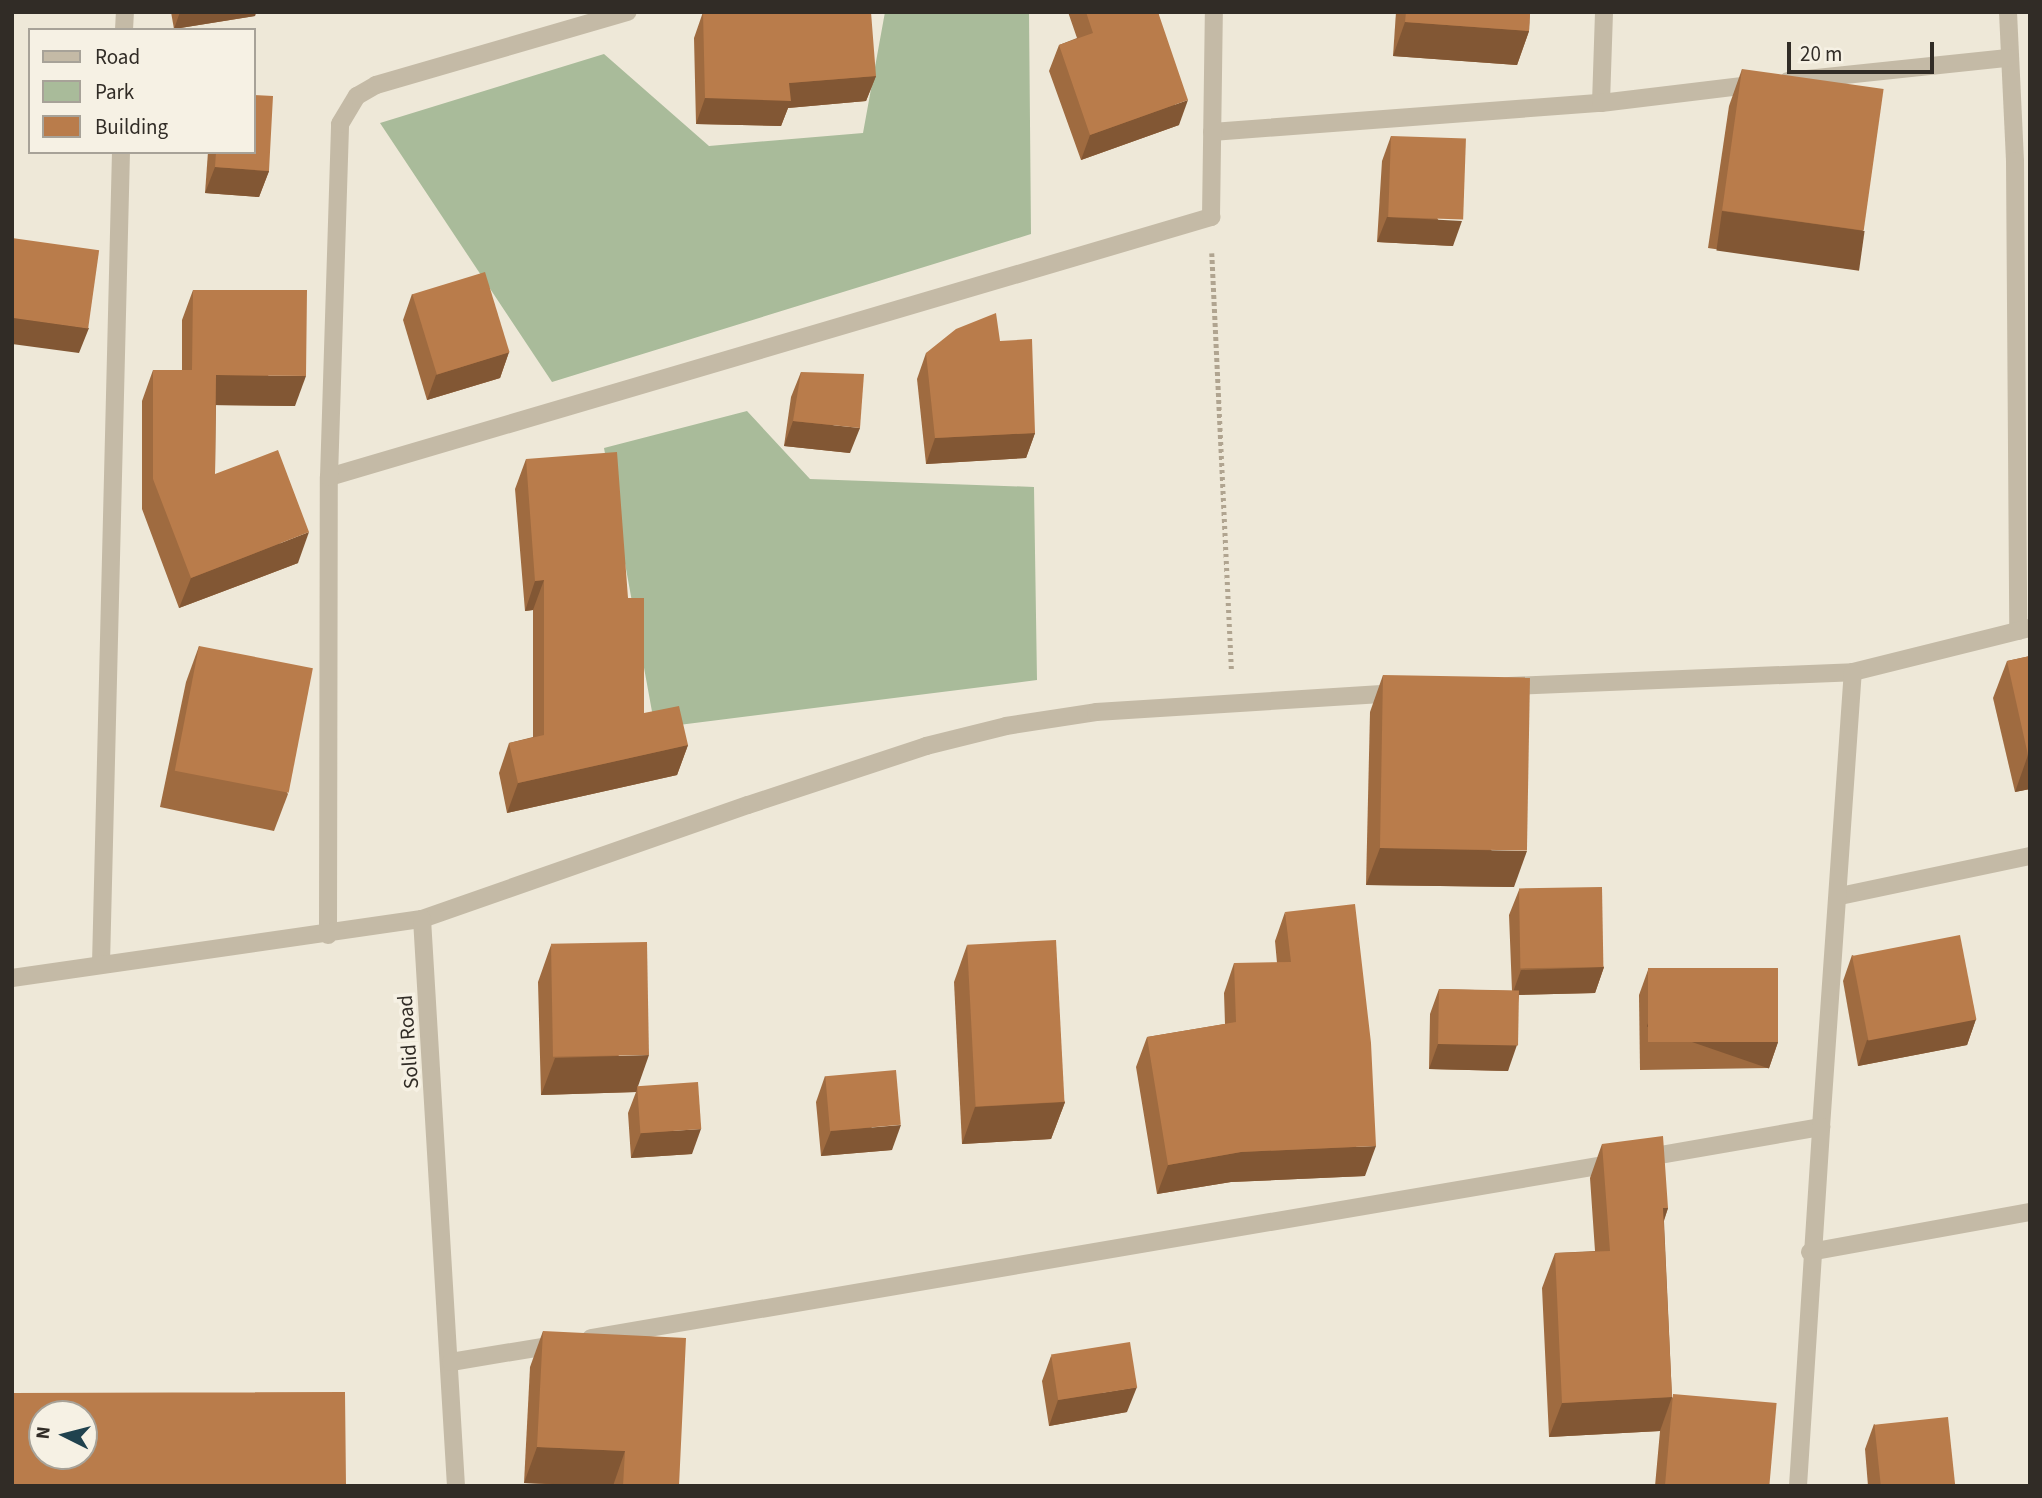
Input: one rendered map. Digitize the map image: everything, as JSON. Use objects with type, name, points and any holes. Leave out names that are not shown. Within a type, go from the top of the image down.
[{"type":"street","points":[[328,935],[329,477],[338,144],[347,108],[376,85],[628,12]]},
{"type":"street","points":[[329,477],[1211,217],[1213,12]]},
{"type":"street","points":[[1601,103],[1604,12]]},
{"type":"street","points":[[1495,687],[1853,672],[2024,629],[2022,160],[2008,58],[2008,12]]},
{"type":"street","points":[[1212,132],[1601,103],[2008,58]]},
{"type":"street","points":[[101,964],[121,154]]},
{"type":"street","points":[[1798,1486],[1810,1252],[1840,896],[1853,672]]},
{"type":"street","points":[[12,978],[328,935],[422,919],[926,747],[1006,726],[1096,712],[1412,692]]},
{"type":"street","points":[[1840,896],[2030,856]]},
{"type":"street","name":"Solid Road","points":[[422,919],[451,1362],[456,1486]]},
{"type":"street","points":[[451,1362],[1821,1127]]},
{"type":"street","points":[[1810,1252],[2030,1212]]},
{"type":"path","points":[[1211,217],[1233,703]]},
{"type":"green space","points":[[885,12],[1029,12],[1031,234],[552,382],[380,123],[604,54],[709,146],[863,133]]},
{"type":"green space","points":[[747,411],[810,479],[1034,487],[1037,680],[655,728],[604,448]]},
{"type":"building","points":[[703,12],[871,12],[876,76],[789,83],[791,101],[705,98]]},
{"type":"building","points":[[1086,12],[1158,12],[1188,100],[1090,135],[1059,45],[1093,33]]},
{"type":"building","points":[[1406,12],[1530,12],[1529,31],[1405,22]]},
{"type":"building","points":[[1742,69],[1884,89],[1864,231],[1722,211]]},
{"type":"building","points":[[256,95],[273,96],[269,171],[215,167],[216,154],[256,154]]},
{"type":"building","points":[[1391,136],[1466,139],[1463,220],[1388,217]]},
{"type":"building","points":[[12,238],[99,250],[88,328],[12,318]]},
{"type":"building","points":[[485,272],[510,352],[437,375],[412,294]]},
{"type":"building","points":[[193,290],[307,290],[306,376],[216,375],[215,474],[278,450],[309,532],[191,578],[153,479],[153,370],[192,370]]},
{"type":"building","points":[[996,313],[1000,341],[1032,339],[1035,433],[935,438],[926,353],[956,329]]},
{"type":"building","points":[[801,372],[864,374],[860,428],[793,421]]},
{"type":"building","points":[[617,452],[628,598],[644,598],[644,713],[679,706],[688,745],[518,783],[509,743],[544,735],[544,580],[535,581],[526,459]]},
{"type":"building","points":[[199,646],[313,668],[289,793],[175,771]]},
{"type":"building","points":[[2030,656],[2030,755],[2028,755],[2007,661]]},
{"type":"building","points":[[1383,675],[1530,678],[1527,851],[1380,848]]},
{"type":"building","points":[[1602,887],[1603,967],[1520,968],[1519,888]]},
{"type":"building","points":[[1355,904],[1371,1043],[1376,1146],[1241,1152],[1168,1165],[1147,1037],[1236,1022],[1234,963],[1291,962],[1285,912]]},
{"type":"building","points":[[1960,935],[1976,1019],[1868,1040],[1852,956]]},
{"type":"building","points":[[1056,940],[1064,1102],[976,1106],[967,945]]},
{"type":"building","points":[[647,942],[649,1055],[553,1057],[551,944]]},
{"type":"building","points":[[1648,968],[1778,968],[1778,1042],[1648,1042]]},
{"type":"building","points":[[1439,989],[1519,990],[1518,1045],[1438,1044]]},
{"type":"building","points":[[896,1070],[901,1125],[830,1131],[825,1076]]},
{"type":"building","points":[[698,1082],[701,1129],[640,1133],[637,1086]]},
{"type":"building","points":[[1663,1136],[1668,1208],[1663,1208],[1672,1397],[1562,1403],[1555,1253],[1610,1251],[1602,1144]]},
{"type":"building","points":[[543,1331],[686,1338],[679,1486],[623,1486],[625,1451],[537,1447]]},
{"type":"building","points":[[1130,1342],[1137,1387],[1058,1400],[1051,1355]]},
{"type":"building","points":[[345,1392],[346,1486],[12,1486],[12,1393]]},
{"type":"building","points":[[1673,1394],[1777,1403],[1769,1486],[1665,1486]]},
{"type":"building","points":[[1948,1417],[1955,1486],[1881,1486],[1874,1425]]}]
